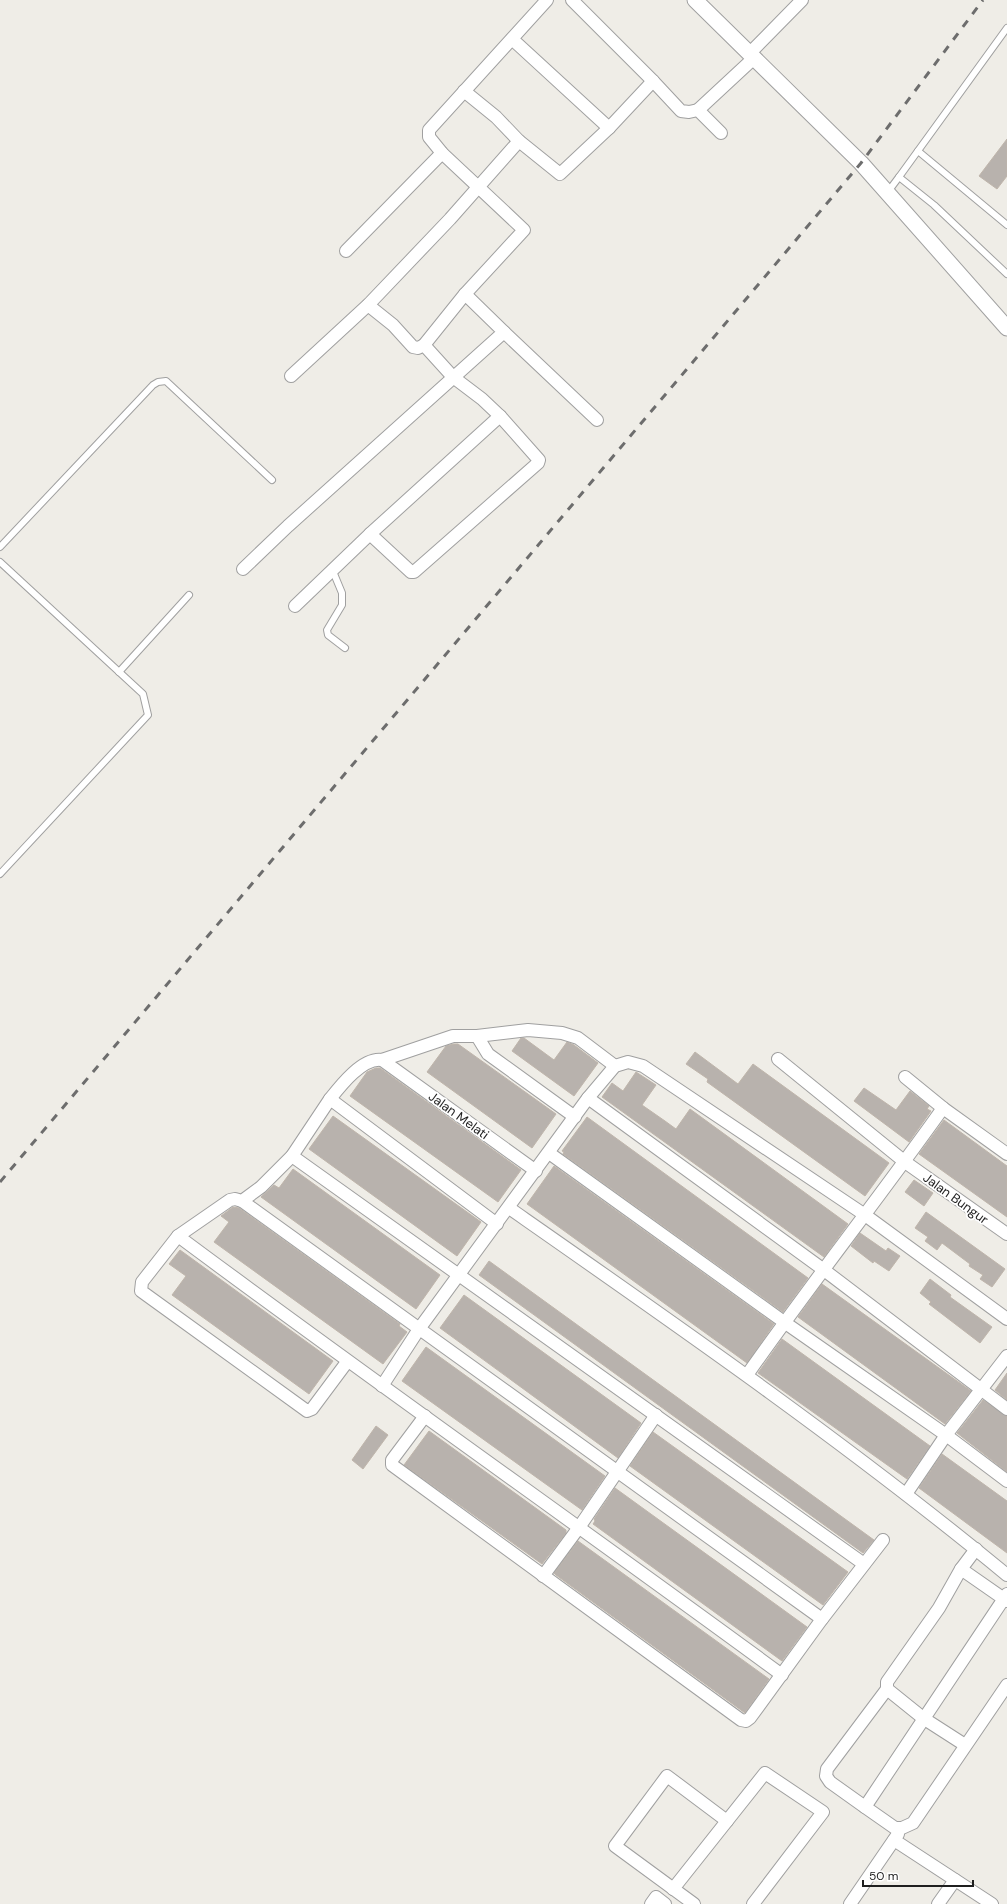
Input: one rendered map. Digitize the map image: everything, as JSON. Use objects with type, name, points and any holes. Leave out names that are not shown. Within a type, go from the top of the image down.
[{"type":"street","points":[[368,305],[393,325],[413,347],[418,348],[424,345],[465,294],[524,230],[442,153],[429,137],[429,130],[547,0]]},
{"type":"street","points":[[572,0],[681,111],[689,112],[698,110],[751,56],[802,0]]},
{"type":"street","points":[[695,0],[861,163],[1007,328]]},
{"type":"street","points":[[512,39],[609,128]]},
{"type":"street","points":[[464,91],[496,117],[519,141],[560,174],[609,128],[653,81]]},
{"type":"street","points":[[698,110],[721,132]]},
{"type":"street","points":[[291,376],[368,305],[450,219],[519,141]]},
{"type":"street","points":[[346,251],[442,153]]},
{"type":"street","points":[[465,294],[596,420]]},
{"type":"street","points":[[243,569],[288,526],[504,332]]},
{"type":"street","points":[[370,534],[414,572],[538,463],[538,457],[500,416],[482,398],[453,377],[424,345]]},
{"type":"street","points":[[295,606],[370,534],[500,416]]},
{"type":"street","points":[[242,1201],[261,1187],[292,1156],[330,1099],[348,1077],[369,1062],[377,1059],[382,1060],[453,1036],[477,1036],[528,1030],[562,1033],[578,1038],[615,1066]]},
{"type":"street","points":[[477,1036],[488,1054],[574,1116]]},
{"type":"street","name":"Jalan Bungur","points":[[778,1059],[905,1162],[1007,1234]]},
{"type":"street","name":"Jalan Melati","points":[[382,1060],[536,1171]]},
{"type":"street","points":[[382,1386],[419,1329],[536,1171],[574,1116],[615,1066],[628,1062],[643,1066],[865,1215],[1007,1319]]},
{"type":"street","points":[[905,1077],[943,1108],[1007,1154]]},
{"type":"street","points":[[588,1098],[824,1270],[1007,1409]]},
{"type":"street","points":[[330,1099],[497,1224]]},
{"type":"street","points":[[747,1375],[784,1322],[905,1162],[943,1108]]},
{"type":"street","points":[[549,1153],[784,1322],[946,1436],[1007,1482]]},
{"type":"street","points":[[292,1156],[864,1564]]},
{"type":"street","points":[[347,1362],[312,1409],[307,1410],[141,1291],[142,1282],[178,1236],[230,1200],[235,1199],[242,1201],[822,1619]]},
{"type":"street","points":[[509,1208],[747,1375],[906,1494],[1007,1575]]},
{"type":"street","points":[[178,1236],[347,1362],[580,1526],[782,1675]]},
{"type":"street","points":[[906,1494],[946,1436],[1007,1356]]},
{"type":"street","points":[[542,1576],[580,1526],[656,1415]]},
{"type":"street","points":[[425,1416],[392,1460],[392,1466],[741,1720],[746,1721],[750,1718],[822,1619],[883,1540]]},
{"type":"street","points":[[976,1549],[961,1568],[939,1608],[888,1679],[887,1688],[827,1769],[826,1776],[830,1782],[894,1828],[902,1828],[913,1823],[1007,1685]]},
{"type":"street","points":[[865,1806],[923,1718],[1006,1598],[961,1568]]},
{"type":"street","points":[[887,1688],[923,1718],[965,1745]]},
{"type":"street","points":[[673,1889],[765,1773],[823,1812],[753,1904]]},
{"type":"street","points":[[694,1904],[614,1846],[667,1776],[727,1821]]},
{"type":"street","points":[[850,1904],[902,1828]]},
{"type":"street","points":[[894,1840],[992,1904]]},
{"type":"street","points":[[938,1904],[955,1880]]},
{"type":"street","points":[[651,1904],[656,1897],[665,1904]]},
{"type":"lane","points":[[887,194],[1007,28]]},
{"type":"lane","points":[[918,151],[1007,225]]},
{"type":"lane","points":[[899,177],[934,205],[1007,274]]},
{"type":"lane","points":[[0,547],[153,385],[158,382],[166,381],[272,480]]},
{"type":"lane","points":[[0,562],[143,694],[148,715],[0,874]]},
{"type":"lane","points":[[332,570],[342,593],[342,606],[327,630],[328,635],[345,648]]},
{"type":"lane","points":[[119,672],[190,595]]},
{"type":"building","points":[[1007,139],[1007,176],[997,189],[979,176]]},
{"type":"building","points":[[521,1038],[524,1038],[554,1060],[567,1042],[574,1045],[598,1063],[574,1096],[512,1051]]},
{"type":"building","points":[[458,1044],[556,1114],[532,1148],[427,1072],[446,1046]]},
{"type":"building","points":[[695,1052],[738,1084],[753,1064],[889,1163],[865,1196],[707,1082],[708,1079],[686,1064]]},
{"type":"building","points":[[380,1068],[521,1170],[498,1202],[350,1096],[367,1072]]},
{"type":"building","points":[[636,1072],[656,1085],[642,1105],[676,1129],[690,1109],[848,1224],[824,1257],[602,1097],[612,1083],[623,1091]]},
{"type":"building","points":[[864,1088],[896,1110],[910,1091],[929,1106],[927,1109],[931,1111],[909,1142],[854,1101]]},
{"type":"building","points":[[333,1116],[481,1222],[457,1256],[309,1149]]},
{"type":"building","points":[[587,1117],[808,1278],[783,1312],[563,1154],[564,1152],[562,1151]]},
{"type":"building","points":[[944,1120],[1007,1166],[1007,1217],[919,1154]]},
{"type":"building","points":[[554,1166],[774,1324],[747,1363],[527,1204]]},
{"type":"building","points":[[293,1169],[440,1275],[416,1309],[261,1197],[274,1185],[279,1188]]},
{"type":"building","points":[[914,1180],[933,1193],[924,1206],[905,1192]]},
{"type":"building","points":[[233,1207],[239,1208],[400,1324],[399,1326],[407,1332],[383,1364],[214,1242],[229,1222],[221,1216]]},
{"type":"building","points":[[926,1212],[1005,1269],[992,1287],[980,1279],[983,1275],[969,1266],[970,1264],[942,1243],[937,1250],[925,1241],[928,1237],[915,1228]]},
{"type":"building","points":[[860,1233],[886,1251],[888,1248],[900,1256],[889,1271],[874,1261],[873,1263],[851,1246]]},
{"type":"building","points":[[180,1250],[333,1361],[309,1394],[172,1295],[186,1276],[169,1264]]},
{"type":"building","points":[[489,1261],[874,1540],[863,1553],[479,1275]]},
{"type":"building","points":[[930,1279],[951,1295],[950,1297],[992,1327],[980,1343],[929,1304],[931,1302],[920,1293]]},
{"type":"building","points":[[822,1284],[971,1391],[945,1424],[798,1317]]},
{"type":"building","points":[[464,1295],[641,1423],[618,1458],[440,1328]]},
{"type":"building","points":[[782,1339],[930,1446],[907,1479],[758,1373]]},
{"type":"building","points":[[426,1347],[605,1476],[582,1510],[402,1381]]},
{"type":"building","points":[[1007,1373],[1007,1400],[995,1390]]},
{"type":"building","points":[[983,1400],[1007,1416],[1007,1472],[957,1433]]},
{"type":"building","points":[[376,1426],[388,1435],[363,1469],[352,1460]]},
{"type":"building","points":[[429,1431],[566,1530],[566,1533],[542,1564],[404,1465]]},
{"type":"building","points":[[653,1432],[848,1572],[823,1605],[630,1466]]},
{"type":"building","points":[[942,1454],[1007,1501],[1007,1553],[919,1488]]},
{"type":"building","points":[[615,1488],[807,1627],[782,1661],[593,1524],[595,1521],[594,1519]]},
{"type":"building","points":[[578,1541],[769,1679],[745,1713],[554,1573]]},
{"type":"railway","points":[[0,1182],[861,163],[983,0]]}]
